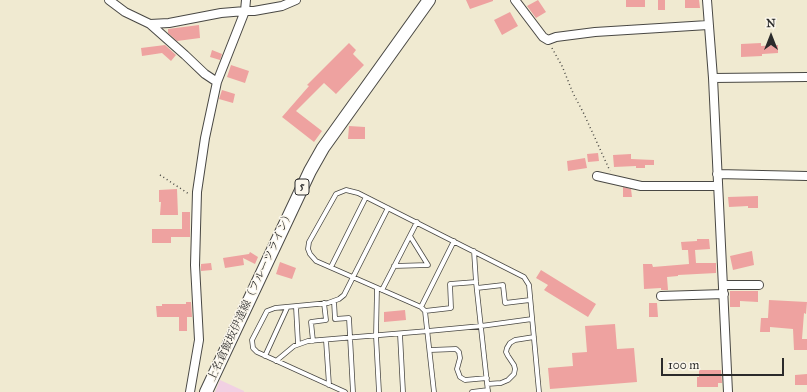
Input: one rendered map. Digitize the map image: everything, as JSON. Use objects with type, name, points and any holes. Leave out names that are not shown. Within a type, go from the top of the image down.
[{"type":"main road","name":"上名倉飯坂伊達線（フルーツライン）","points":[[206,392],[316,160],[323,148],[429,0]]},
{"type":"street","points":[[109,0],[125,12],[150,24],[205,74],[217,82]]},
{"type":"street","points":[[190,392],[199,340],[196,285],[197,200],[205,138],[217,82],[245,11],[246,0]]},
{"type":"street","points":[[150,24],[169,23],[221,13],[254,11],[282,6],[296,0]]},
{"type":"street","points":[[515,0],[543,37],[548,40],[556,37],[595,32],[708,25]]},
{"type":"street","points":[[707,0],[713,78],[728,392]]},
{"type":"street","points":[[713,78],[807,77]]},
{"type":"street","points":[[717,174],[807,176]]},
{"type":"street","points":[[597,176],[642,186],[718,186]]},
{"type":"street","points":[[724,285],[759,285]]},
{"type":"street","points":[[661,296],[724,294]]},
{"type":"lane","points":[[476,282],[450,284],[451,308],[425,310],[316,261],[308,249],[309,242],[334,194],[346,190],[352,190],[524,277],[529,285],[539,392]]},
{"type":"lane","points":[[331,267],[366,196]]},
{"type":"lane","points":[[345,392],[265,356],[253,348],[252,340],[267,311],[276,308],[296,307],[339,300],[344,295],[388,208]]},
{"type":"lane","points":[[379,392],[376,336],[380,289],[417,222]]},
{"type":"lane","points":[[394,266],[428,265],[410,236]]},
{"type":"lane","points":[[421,307],[454,241]]},
{"type":"lane","points":[[472,392],[488,391],[474,251]]},
{"type":"lane","points":[[477,288],[502,285],[505,303],[530,300]]},
{"type":"lane","points":[[334,301],[334,319],[349,318],[353,392]]},
{"type":"lane","points":[[313,341],[311,322],[326,320],[324,303]]},
{"type":"lane","points":[[296,307],[298,344]]},
{"type":"lane","points":[[265,356],[287,308]]},
{"type":"lane","points":[[425,310],[434,392]]},
{"type":"lane","points":[[276,361],[294,346],[313,341],[481,326],[532,319]]},
{"type":"lane","points":[[400,334],[403,392]]},
{"type":"lane","points":[[487,384],[508,380],[514,374],[514,365],[506,352],[506,348],[510,342],[534,338]]},
{"type":"lane","points":[[326,340],[329,385]]},
{"type":"lane","points":[[430,350],[456,349],[459,352],[460,358],[457,369],[460,377],[465,380],[486,378]]},
{"type":"path","points":[[548,40],[562,66],[614,180]]},
{"type":"path","points":[[160,175],[197,200]]},
{"type":"shaded area","points":[[220,380],[244,391],[244,392],[215,392]]},
{"type":"building","points":[[466,0],[493,0],[493,1],[470,9]]},
{"type":"building","points":[[538,0],[546,12],[536,18],[527,6]]},
{"type":"building","points":[[626,0],[645,0],[645,7],[626,7]]},
{"type":"building","points":[[658,0],[665,0],[665,10],[658,10]]},
{"type":"building","points":[[685,0],[699,0],[700,8],[685,8]]},
{"type":"building","points":[[510,12],[518,26],[502,35],[494,20]]},
{"type":"building","points":[[199,25],[200,38],[177,41],[168,33],[168,29]]},
{"type":"building","points":[[349,43],[356,50],[353,54],[364,65],[336,94],[324,83],[296,111],[322,131],[314,142],[282,117],[309,86],[307,85]]},
{"type":"building","points":[[761,43],[761,46],[778,45],[778,53],[762,54],[762,56],[741,57],[741,44]]},
{"type":"building","points":[[165,45],[176,55],[171,61],[162,53],[142,56],[141,48]]},
{"type":"building","points":[[212,50],[222,54],[220,60],[210,57]]},
{"type":"building","points":[[231,65],[249,71],[245,83],[227,77]]},
{"type":"building","points":[[222,90],[235,94],[233,103],[219,99]]},
{"type":"building","points":[[349,126],[365,127],[365,139],[348,139]]},
{"type":"building","points":[[598,153],[599,161],[588,162],[587,154]]},
{"type":"building","points":[[631,154],[631,159],[654,160],[654,165],[645,165],[645,168],[636,168],[636,166],[614,167],[613,155]]},
{"type":"building","points":[[585,158],[587,168],[568,171],[567,161]]},
{"type":"building","points":[[623,187],[631,189],[632,197],[623,197]]},
{"type":"building","points":[[177,189],[178,215],[160,215],[161,202],[159,202],[159,190]]},
{"type":"building","points":[[758,196],[758,208],[748,208],[748,206],[729,207],[728,197]]},
{"type":"building","points":[[182,212],[190,212],[190,237],[171,237],[171,243],[152,243],[152,229],[182,229]]},
{"type":"building","points":[[697,239],[709,239],[710,249],[695,250],[696,263],[716,263],[716,273],[667,277],[668,290],[661,290],[661,288],[644,289],[643,264],[652,264],[653,267],[689,264],[688,250],[682,250],[681,242],[697,241]]},
{"type":"building","points":[[752,251],[754,265],[733,270],[730,256]]},
{"type":"building","points":[[250,252],[258,257],[255,264],[243,258],[244,265],[225,268],[223,258],[249,254]]},
{"type":"building","points":[[280,262],[296,268],[292,279],[276,274]]},
{"type":"building","points":[[211,263],[212,270],[201,271],[201,264]]},
{"type":"building","points":[[541,270],[596,304],[588,317],[544,290],[548,285],[536,278]]},
{"type":"building","points":[[730,291],[758,291],[758,302],[740,301],[740,307],[730,307]]},
{"type":"building","points":[[769,300],[807,302],[806,314],[804,313],[802,339],[807,339],[807,350],[794,350],[793,329],[770,327],[770,332],[760,332],[761,318],[768,318]]},
{"type":"building","points":[[186,302],[191,302],[192,317],[187,317],[187,331],[179,331],[179,317],[157,317],[156,306],[162,306],[162,304],[186,304]]},
{"type":"building","points":[[649,303],[657,303],[658,317],[649,317]]},
{"type":"building","points":[[405,310],[406,320],[384,322],[384,312]]},
{"type":"building","points":[[615,324],[617,349],[634,348],[637,382],[550,389],[548,368],[573,366],[572,353],[587,352],[585,326]]},
{"type":"building","points":[[699,370],[721,370],[722,383],[718,383],[718,387],[697,387]]},
{"type":"building","points":[[807,374],[807,385],[795,385],[795,375]]}]
